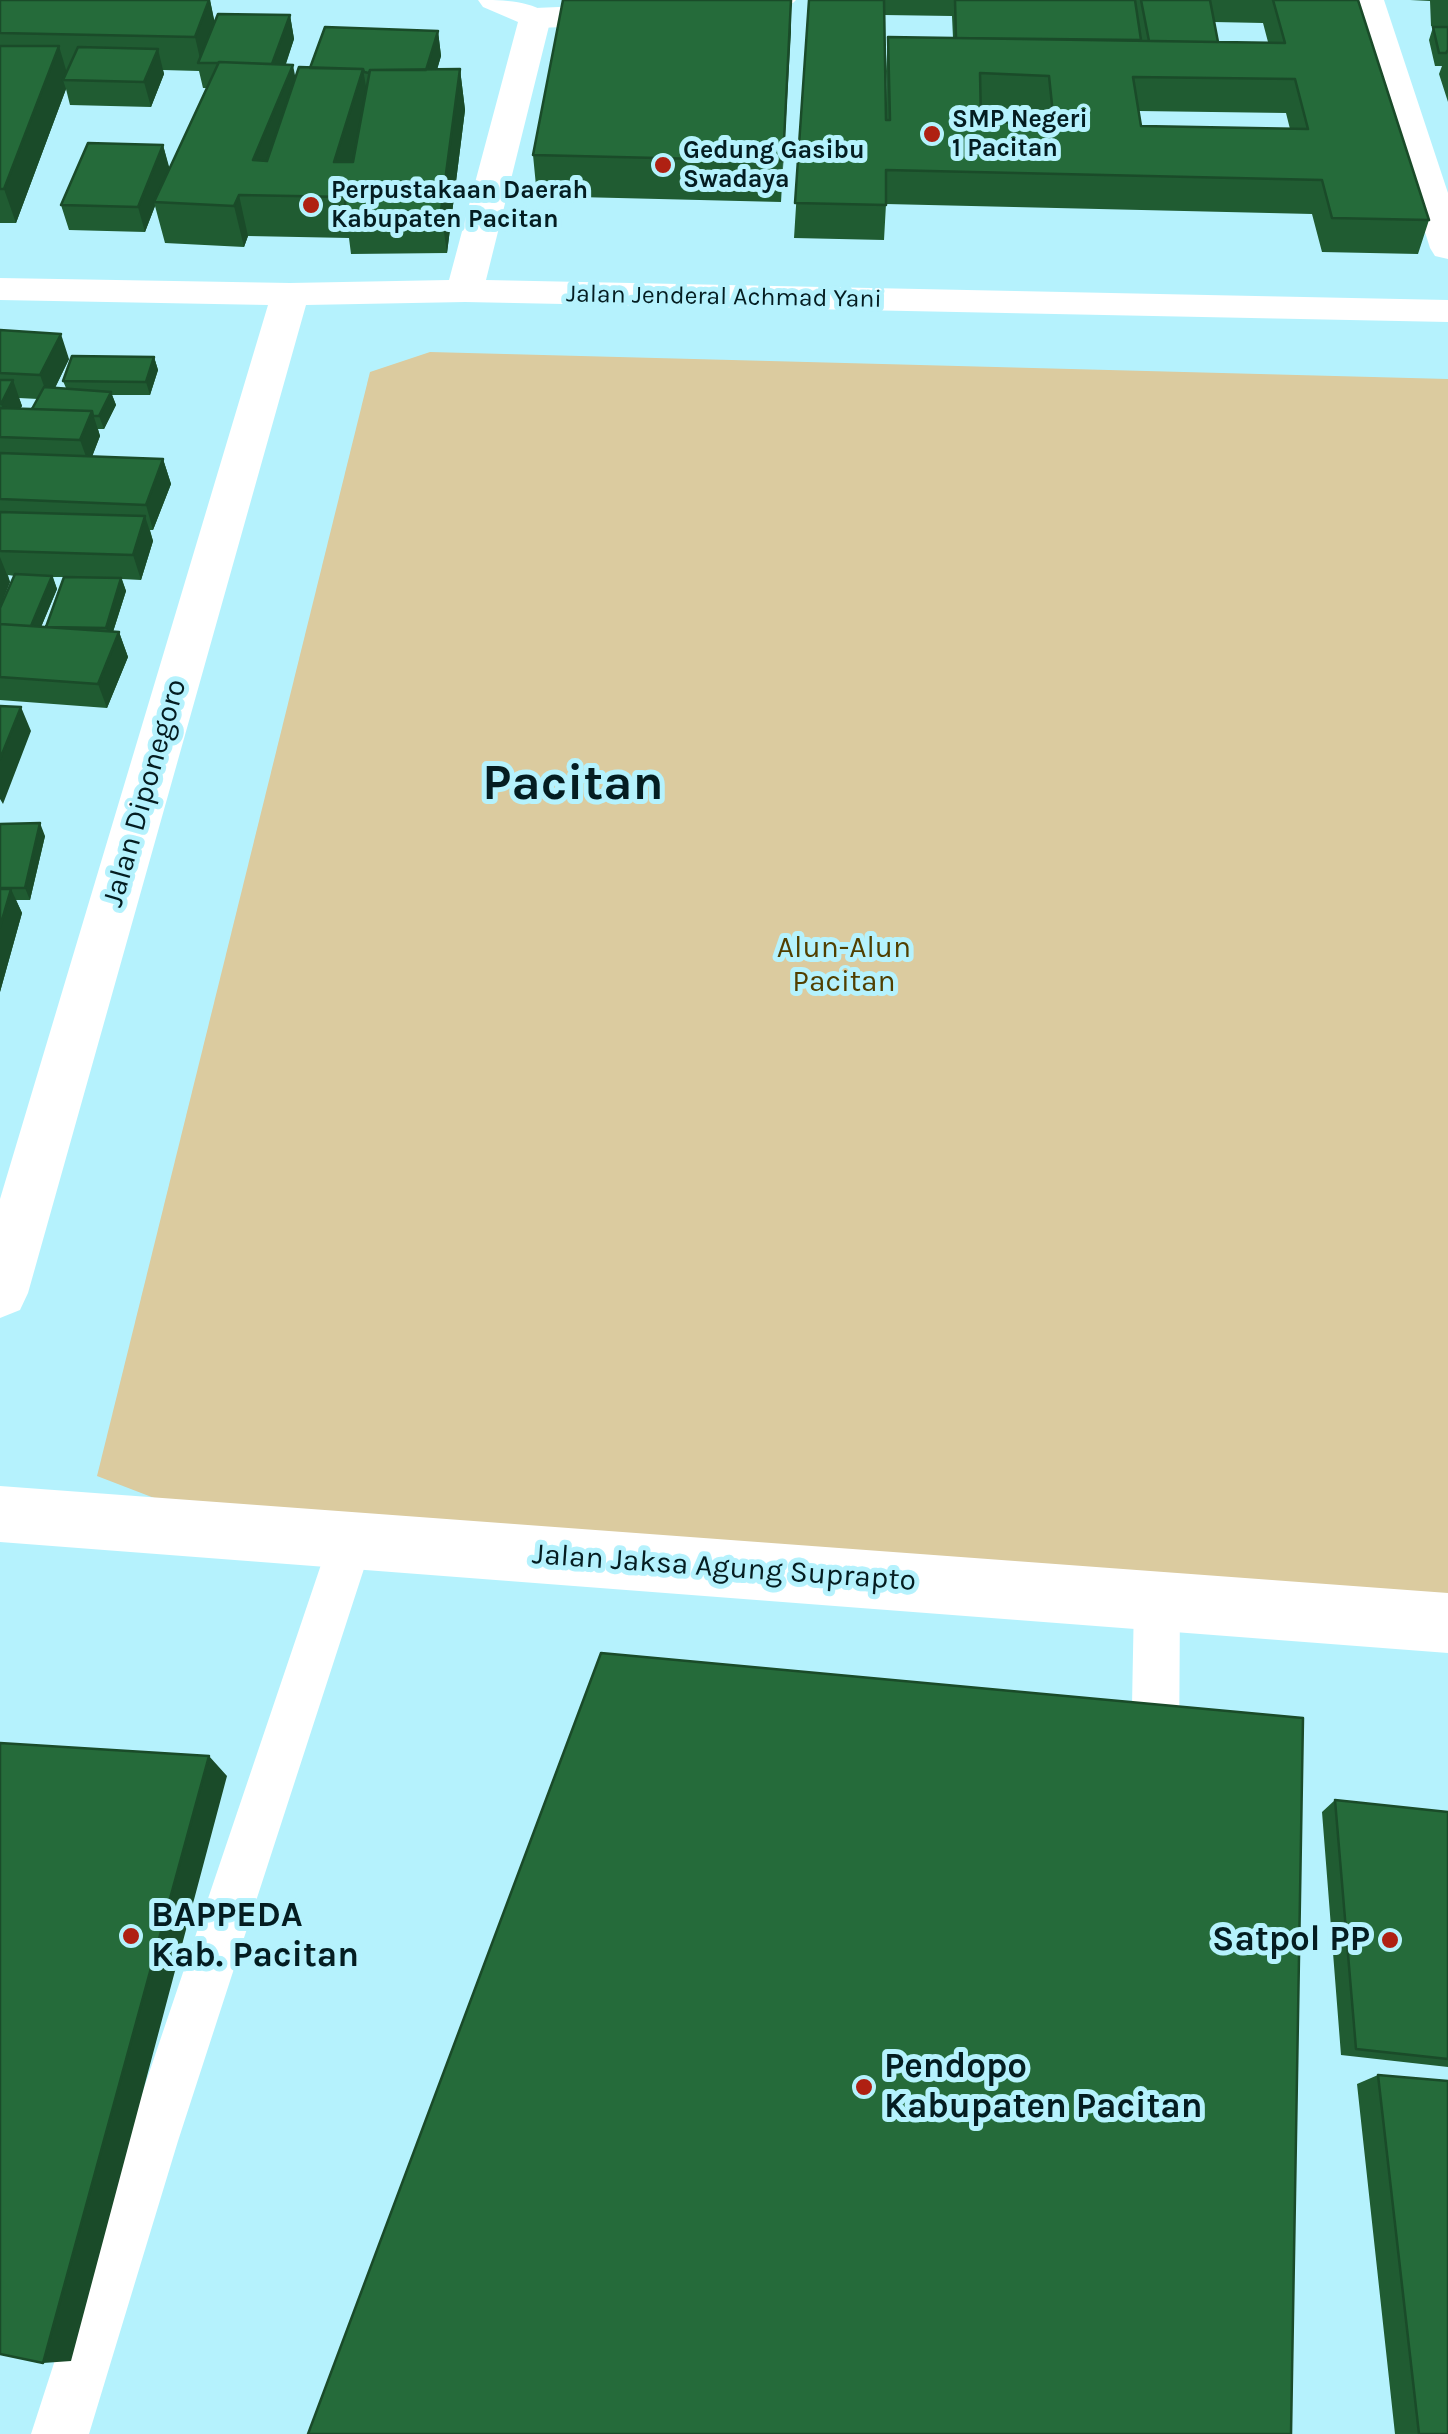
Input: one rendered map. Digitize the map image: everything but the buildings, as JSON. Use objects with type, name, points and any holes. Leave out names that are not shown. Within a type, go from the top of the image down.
[{"type":"main road","points":[[494,0],[535,18],[754,8],[780,0]]},
{"type":"main road","points":[[1368,0],[1448,248]]},
{"type":"main road","points":[[465,291],[535,18]]},
{"type":"main road","name":"Jalan Jenderal Achmad Yani","points":[[0,289],[290,294],[465,291],[1448,311]]},
{"type":"main road","name":"Jalan Diponegoro","points":[[0,1293],[290,294]]},
{"type":"main road","name":"Jalan Jaksa Agung Suprapto","points":[[0,1514],[1448,1623]]},
{"type":"lane","points":[[60,2434],[152,2141],[351,1541]]},
{"type":"lane","points":[[1154,1800],[1157,1601]]},
{"type":"green space","name":"Alun-Alun Pacitan","points":[[430,352],[1448,379],[1448,1616],[214,1521],[97,1476],[370,372]]},
{"type":"place","name":"SMP Negeri 1 Pacitan","points":[[932,134]]},
{"type":"place","name":"Gedung Gasibu Swadaya","points":[[663,165]]},
{"type":"place","name":"Perpustakaan Daerah Kabupaten Pacitan","points":[[311,205]]},
{"type":"place","name":"BAPPEDA Kab. Pacitan","points":[[131,1936]]},
{"type":"place","name":"Satpol PP","points":[[1390,1940]]},
{"type":"place","name":"Pendopo Kabupaten Pacitan","points":[[864,2087]]},
{"type":"district","name":"Pacitan","points":[[573,785]]}]
